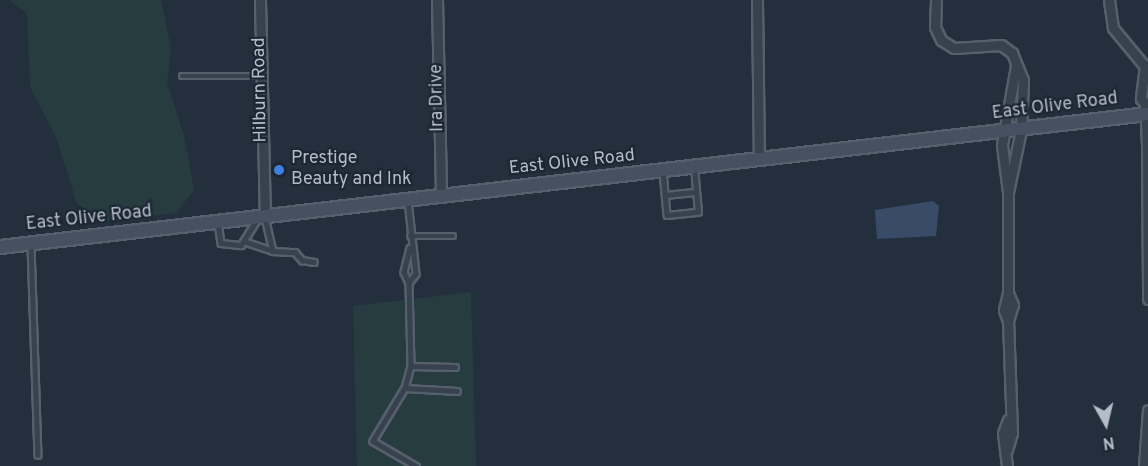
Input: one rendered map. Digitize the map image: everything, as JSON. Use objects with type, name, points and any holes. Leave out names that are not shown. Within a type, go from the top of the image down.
[{"type":"street","name":"Hilburn Road","points":[[260,0],[262,217]]},
{"type":"street","name":"Ira Drive","points":[[437,0],[441,196]]},
{"type":"street","points":[[757,0],[759,160]]},
{"type":"street","points":[[936,0],[934,27],[940,40],[954,48],[1001,45],[1012,53],[1023,80],[1021,130],[1008,192]]},
{"type":"street","points":[[1109,0],[1113,28],[1147,68],[1141,99],[1147,108],[1148,299]]},
{"type":"street","points":[[1007,466],[1007,450],[1003,433],[1008,420],[1008,321],[1004,304],[1008,293],[1008,192],[1002,160],[1016,66]]},
{"type":"street","name":"East Olive Road","points":[[0,247],[1006,132],[1147,108]]},
{"type":"street","points":[[1144,466],[1148,410]]},
{"type":"lane","points":[[182,76],[261,76]]},
{"type":"lane","points":[[663,171],[667,215],[682,210],[698,212],[694,167]]},
{"type":"lane","points":[[665,195],[680,196],[696,192]]},
{"type":"lane","points":[[408,200],[410,248],[416,274],[409,284]]},
{"type":"lane","points":[[246,242],[262,217]]},
{"type":"lane","points":[[262,217],[273,251]]},
{"type":"lane","points":[[218,222],[221,243],[246,242],[273,251],[295,252],[302,260],[314,262]]},
{"type":"lane","points":[[410,237],[453,236]]},
{"type":"lane","points":[[31,243],[38,455]]},
{"type":"lane","points":[[410,248],[404,272],[409,284],[411,366],[405,388],[373,441],[414,465]]},
{"type":"lane","points":[[411,366],[455,367]]},
{"type":"lane","points":[[405,388],[457,391]]},
{"type":"green space","points":[[9,0],[161,0],[171,47],[167,83],[184,135],[194,190],[176,213],[98,222],[77,204],[56,137],[30,87],[27,14]]},
{"type":"green space","points":[[471,292],[476,466],[357,466],[353,306]]},
{"type":"water","points":[[933,201],[939,206],[936,236],[877,239],[875,210]]},
{"type":"place","name":"Prestige Beauty and Ink","points":[[279,170]]}]
